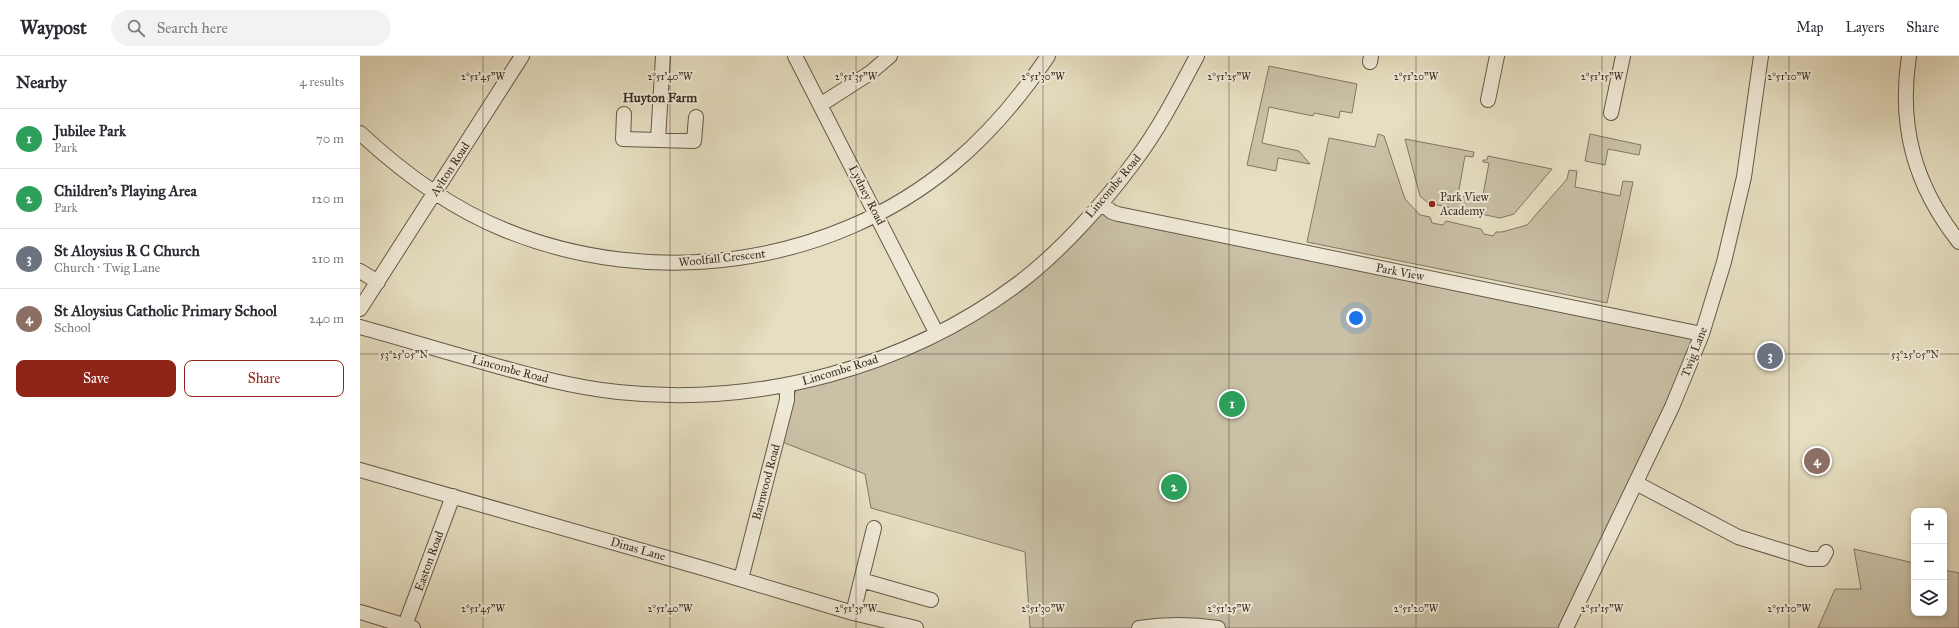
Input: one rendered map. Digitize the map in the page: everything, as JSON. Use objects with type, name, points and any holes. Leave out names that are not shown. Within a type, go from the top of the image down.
[{"type":"street","name":"Aylton Road","points":[[360,309],[522,56]]},
{"type":"street","points":[[658,140],[663,56]]},
{"type":"street","name":"Lydney Road","points":[[795,56],[937,334]]},
{"type":"street","points":[[820,105],[870,73],[890,56]]},
{"type":"street","name":"Woolfall Crescent","points":[[360,133],[393,163],[434,193],[484,221],[525,238],[549,246],[597,256],[649,263],[706,262],[770,253],[814,240],[876,214],[927,184],[969,151],[1010,107],[1048,56]]},
{"type":"street","name":"Lincombe Road","points":[[360,327],[543,379],[612,391],[685,395],[749,391],[787,385],[873,361],[937,334],[993,302],[1022,281],[1062,244],[1101,203],[1145,147],[1198,56]]},
{"type":"street","points":[[1488,100],[1497,56]]},
{"type":"street","points":[[1612,113],[1623,56]]},
{"type":"street","name":"Twig Lane","points":[[1566,628],[1636,483],[1682,383],[1702,334],[1722,269],[1739,198],[1749,144],[1761,56]]},
{"type":"street","points":[[1909,56],[1906,79],[1906,110],[1913,156],[1928,194],[1959,242]]},
{"type":"street","points":[[624,114],[623,139],[694,141],[696,117]]},
{"type":"street","name":"Park View","points":[[1101,203],[1112,212],[1118,214],[1702,334]]},
{"type":"street","points":[[360,271],[378,282]]},
{"type":"street","name":"Barnwood Road","points":[[741,579],[787,400],[787,385]]},
{"type":"street","name":"Dinas Lane","points":[[360,470],[741,579],[853,613],[885,625],[916,628]]},
{"type":"street","points":[[1636,483],[1738,537],[1809,559],[1822,559],[1826,552]]},
{"type":"street","name":"Easton Road","points":[[360,612],[408,627],[453,496]]},
{"type":"street","points":[[853,613],[874,528]]},
{"type":"street","points":[[861,580],[931,600]]},
{"type":"street","points":[[1139,628],[1154,625],[1197,625],[1218,628]]},
{"type":"shaded area","points":[[1269,66],[1357,84],[1352,113],[1340,111],[1339,118],[1314,113],[1313,116],[1269,107],[1262,143],[1299,151],[1310,164],[1278,158],[1276,171],[1247,165]]},
{"type":"shaded area","points":[[1378,134],[1384,136],[1405,199],[1420,215],[1430,217],[1432,223],[1443,225],[1446,221],[1481,229],[1484,234],[1493,236],[1496,232],[1502,232],[1527,225],[1567,179],[1569,170],[1577,171],[1575,187],[1620,196],[1623,181],[1633,182],[1607,303],[1307,242],[1329,138],[1375,147]]},
{"type":"shaded area","points":[[1590,134],[1641,145],[1639,155],[1608,149],[1605,165],[1585,161]]},
{"type":"shaded area","points":[[1405,139],[1474,152],[1473,157],[1465,156],[1458,195],[1482,200],[1489,163],[1483,162],[1483,160],[1487,160],[1488,156],[1552,169],[1514,214],[1500,218],[1428,203],[1420,196]]},
{"type":"shaded area","points":[[1107,209],[1702,334],[1567,628],[1030,628],[1025,552],[871,508],[865,474],[777,440],[799,382],[938,338]]},
{"type":"shaded area","points":[[1854,549],[1911,562],[1911,616],[1947,616],[1947,571],[1959,573],[1959,628],[1818,628],[1835,589],[1861,589]]},
{"type":"place","name":"Park View Academy","points":[[1432,204]]},
{"type":"place","name":"St Aloysius R C Church","points":[[1770,356]]},
{"type":"place","name":"Jubilee Park","points":[[1232,404]]},
{"type":"place","name":"St Aloysius Catholic Primary School","points":[[1817,461]]},
{"type":"place","name":"Children's Playing Area","points":[[1174,487]]},
{"type":"district","name":"Huyton Farm","points":[[660,98]]}]
